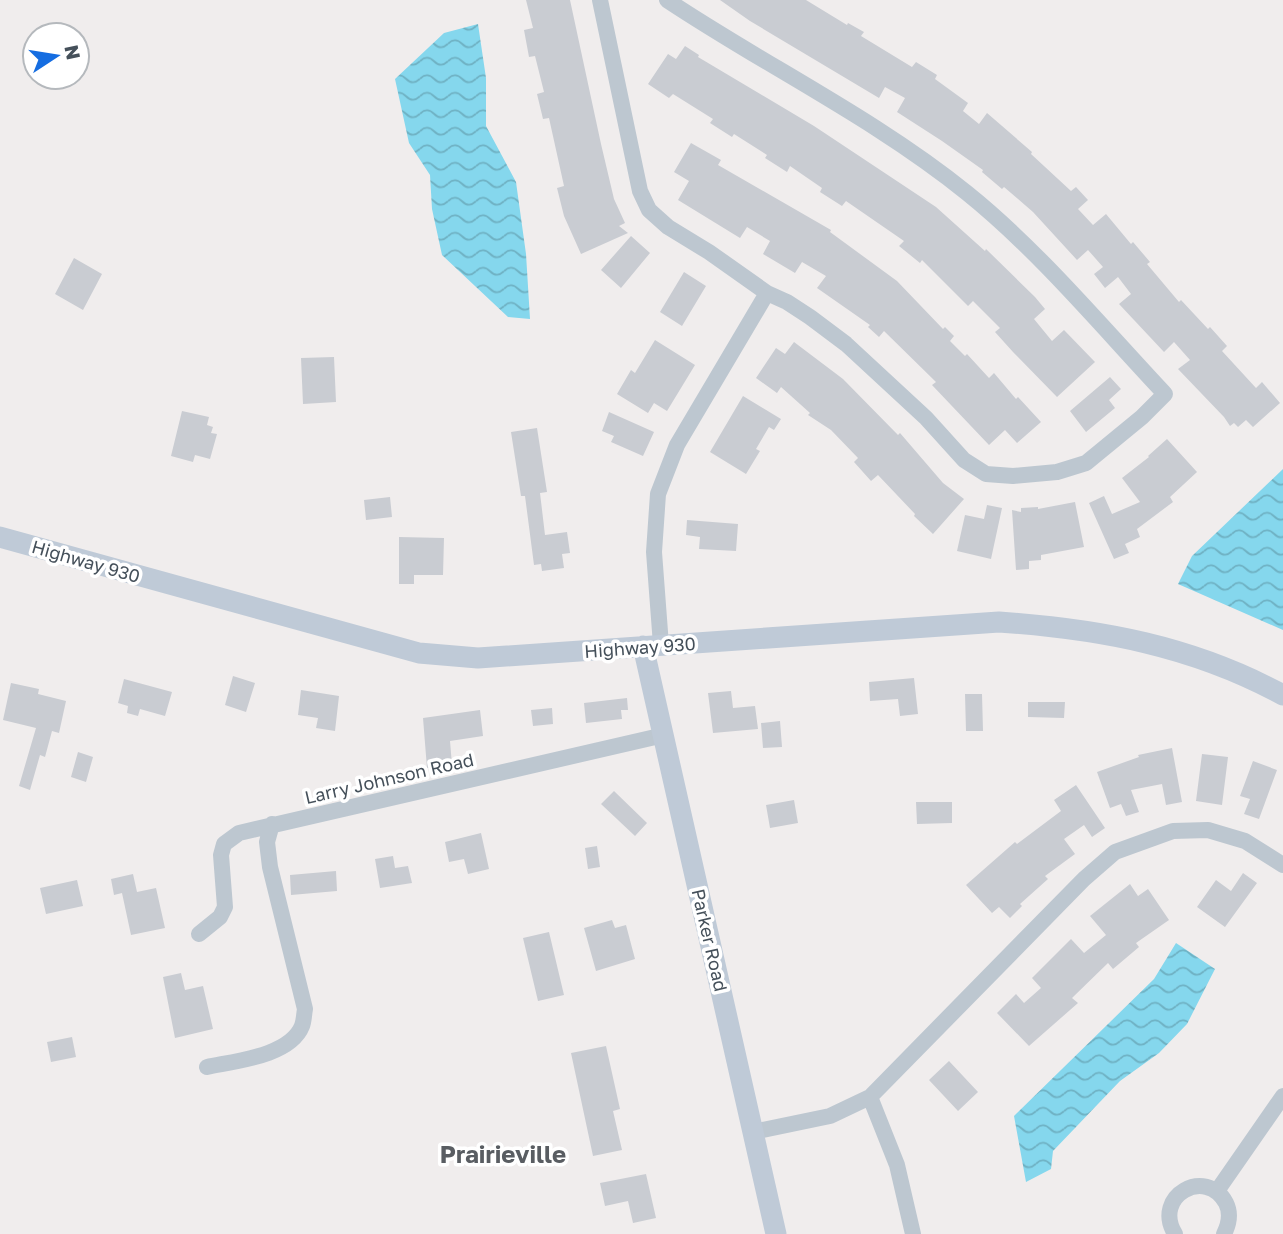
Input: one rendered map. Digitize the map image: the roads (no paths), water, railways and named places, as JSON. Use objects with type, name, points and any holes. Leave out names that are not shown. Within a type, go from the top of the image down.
[{"type":"street","points":[[600,0],[640,191],[649,210],[668,227],[767,293],[787,302],[846,344],[926,418],[964,460],[986,474],[1013,476],[1057,472],[1086,463],[1131,426],[1164,394],[1046,268],[967,193],[895,141],[667,0]]},
{"type":"street","points":[[652,645],[658,494],[677,445],[767,293]]},
{"type":"street","name":"Highway 930","points":[[0,537],[404,650],[478,658],[999,622],[1049,625],[1174,650],[1228,667],[1283,695]]},
{"type":"street","name":"Parker Road","points":[[652,645],[664,735],[776,1234]]},
{"type":"street","name":"Larry Johnson Road","points":[[199,934],[220,917],[225,907],[226,897],[220,865],[225,844],[239,833],[664,735]]},
{"type":"street","points":[[207,1067],[273,1051],[291,1041],[302,1026],[305,1009],[270,867],[267,842],[272,824]]},
{"type":"street","points":[[753,1132],[830,1116],[870,1097],[1084,879],[1115,852],[1173,831],[1209,831],[1245,841],[1283,865]]},
{"type":"street","points":[[870,1097],[897,1165],[913,1234]]},
{"type":"street","points":[[1216,1191],[1283,1097]]},
{"type":"street","points":[[1175,1234],[1169,1222],[1172,1202],[1179,1194],[1197,1186],[1216,1191],[1228,1207],[1230,1217],[1224,1234]]},
{"type":"water","points":[[478,24],[486,78],[486,126],[516,182],[526,254],[530,319],[508,317],[442,255],[432,209],[430,175],[409,143],[395,79],[444,33]]},
{"type":"water","points":[[1283,469],[1283,630],[1178,584],[1192,556]]},
{"type":"water","points":[[1176,943],[1215,969],[1187,1024],[1159,1053],[1120,1081],[1053,1151],[1051,1169],[1026,1182],[1014,1116],[1154,979]]},
{"type":"district","name":"Prairieville","points":[[503,1153]]}]
